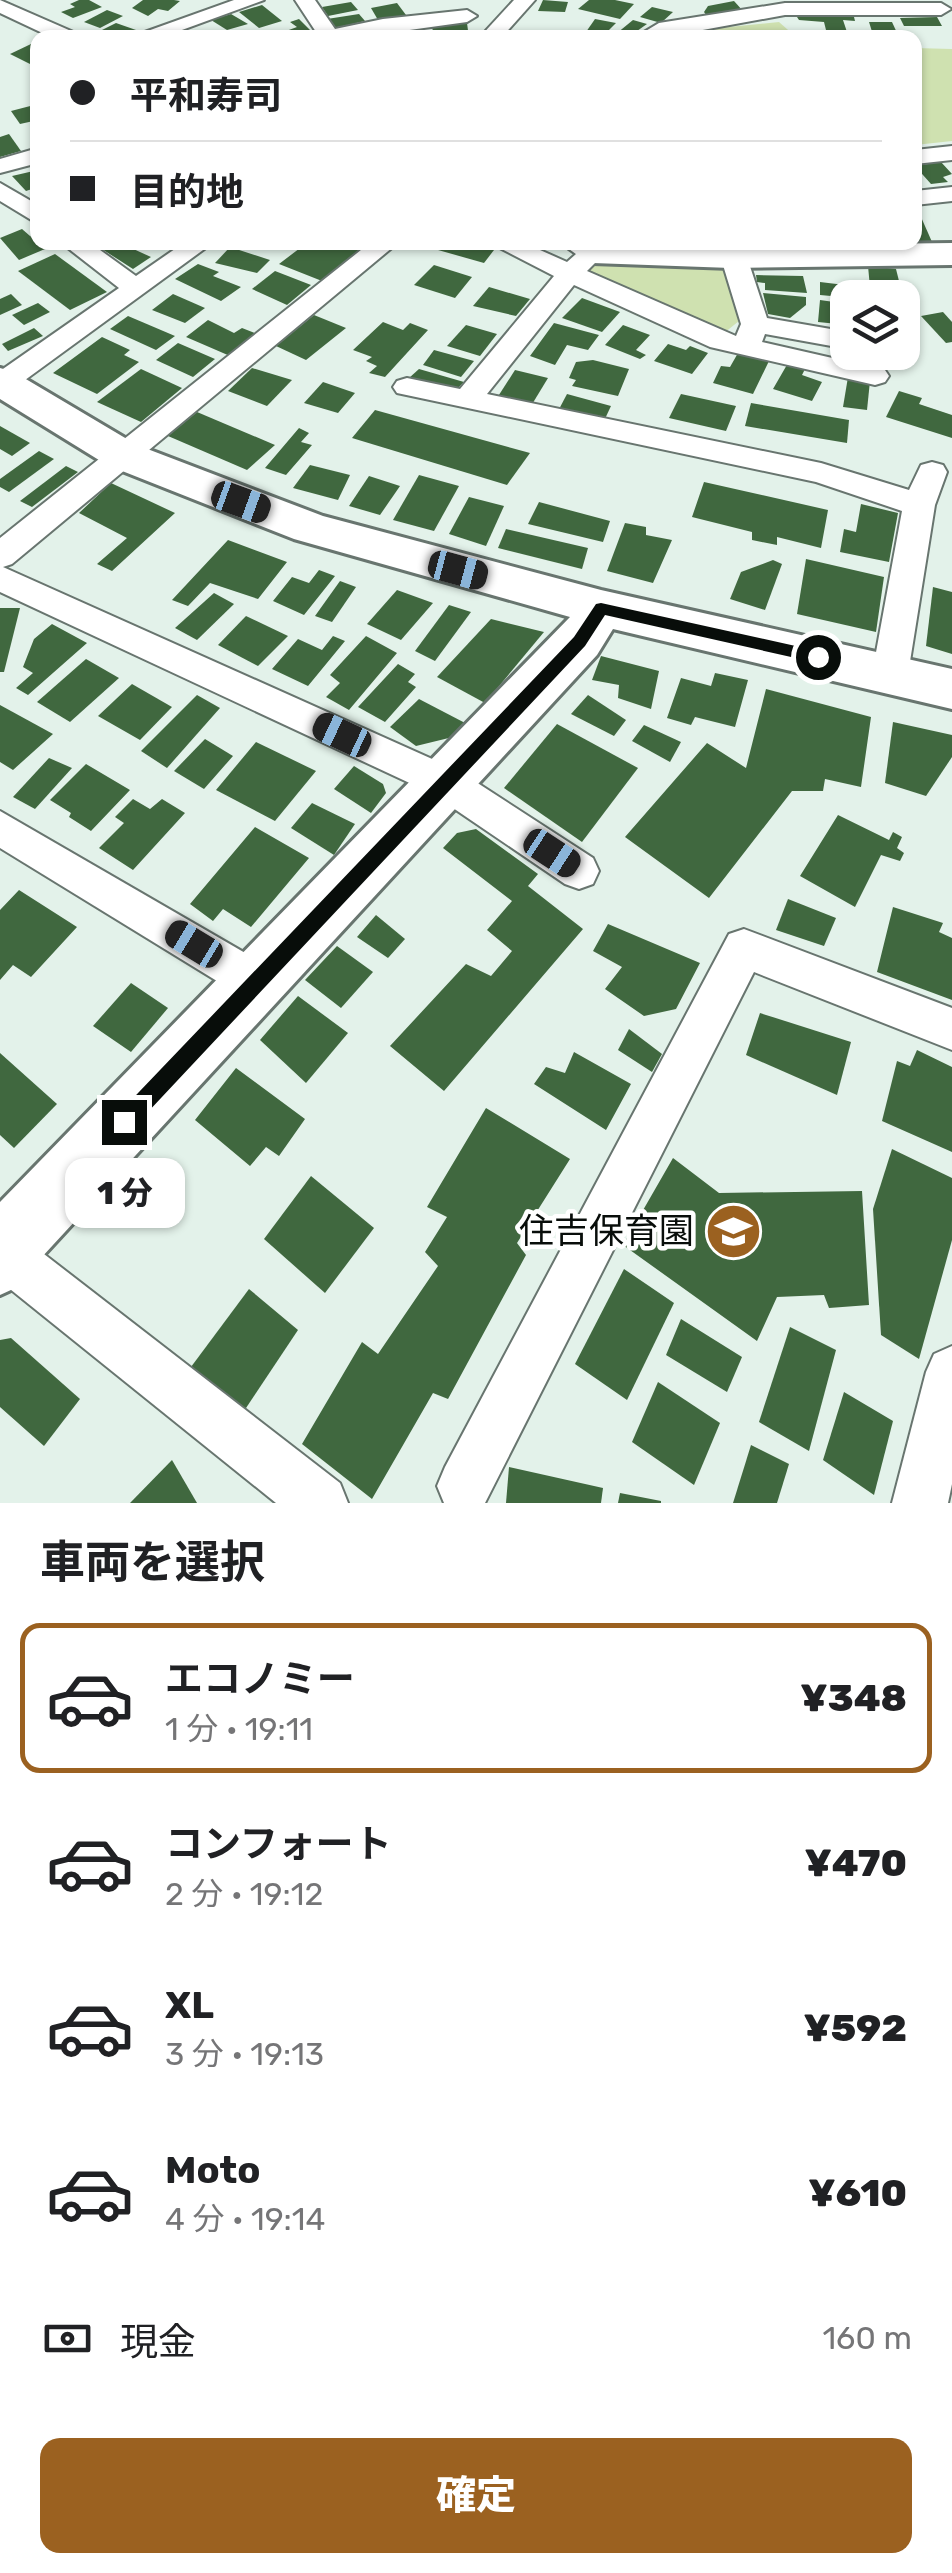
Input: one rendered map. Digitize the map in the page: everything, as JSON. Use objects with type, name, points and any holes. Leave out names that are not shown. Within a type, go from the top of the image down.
[{"type":"street","points":[[218,0],[247,2]]},
{"type":"street","points":[[305,0],[325,30]]},
{"type":"street","points":[[497,30],[525,0]]},
{"type":"street","points":[[162,30],[247,2]]},
{"type":"street","points":[[657,30],[785,8],[944,11]]},
{"type":"street","points":[[2,9],[52,30]]},
{"type":"street","points":[[361,30],[468,16]]},
{"type":"street","points":[[922,156],[952,153]]},
{"type":"street","points":[[0,166],[30,157]]},
{"type":"street","points":[[0,190],[30,211]]},
{"type":"street","points":[[922,197],[952,194]]},
{"type":"street","points":[[83,250],[137,289]]},
{"type":"street","points":[[191,250],[1,383],[122,455],[310,528],[601,608],[952,688]]},
{"type":"street","points":[[0,556],[378,250]]},
{"type":"street","points":[[545,250],[578,256],[730,250],[751,335]]},
{"type":"street","points":[[849,250],[952,254]]},
{"type":"street","points":[[578,256],[720,341],[751,335],[830,340]]},
{"type":"street","points":[[467,400],[578,256]]},
{"type":"street","points":[[751,335],[875,376]]},
{"type":"street","points":[[407,387],[820,473],[920,505]]},
{"type":"street","points":[[890,674],[920,505],[932,472]]},
{"type":"street","points":[[0,578],[445,782],[580,871]]},
{"type":"street","points":[[320,1503],[6,1241],[258,983],[580,642],[601,608]]},
{"type":"street","points":[[0,828],[258,983]]},
{"type":"street","points":[[464,1486],[744,948],[952,1028]]},
{"type":"street","points":[[920,1503],[952,1372]]},
{"type":"green space","points":[[779,22],[788,30],[709,30]]},
{"type":"green space","points":[[922,48],[952,49],[952,141],[922,144]]},
{"type":"green space","points":[[592,265],[724,266],[744,317],[724,333],[585,272]]},
{"type":"building","points":[[79,0],[102,7],[73,18],[61,12],[75,7],[70,4]]},
{"type":"building","points":[[143,0],[180,1],[168,11],[158,9],[148,16],[132,8]]},
{"type":"building","points":[[543,0],[568,2],[565,12],[538,11]]},
{"type":"building","points":[[589,0],[634,4],[620,19],[578,9]]},
{"type":"building","points":[[734,1],[743,11],[707,16],[704,12],[708,6]]},
{"type":"building","points":[[351,2],[358,10],[328,16],[322,7]]},
{"type":"building","points":[[397,3],[406,15],[378,20],[371,8]]},
{"type":"building","points":[[262,5],[282,21],[259,28],[239,12]]},
{"type":"building","points":[[652,7],[673,12],[661,23],[640,17]]},
{"type":"building","points":[[107,10],[123,16],[100,28],[84,22]]},
{"type":"building","points":[[231,14],[248,24],[227,30],[211,20]]},
{"type":"building","points":[[359,14],[365,21],[333,28],[327,19]]},
{"type":"building","points":[[797,17],[854,17],[855,21],[843,20],[846,30],[826,30],[824,22]]},
{"type":"building","points":[[937,17],[942,26],[904,26],[900,18]]},
{"type":"building","points":[[299,19],[310,30],[289,30],[297,27],[290,22]]},
{"type":"building","points":[[595,19],[616,23],[609,30],[587,30]]},
{"type":"building","points":[[633,20],[647,24],[638,30],[621,30]]},
{"type":"building","points":[[869,22],[892,22],[896,30],[872,30]]},
{"type":"building","points":[[116,23],[136,30],[102,30]]},
{"type":"building","points":[[467,23],[468,30],[433,30],[431,24]]},
{"type":"building","points":[[30,44],[30,64],[10,54]]},
{"type":"building","points":[[30,106],[30,122],[20,124],[11,111]]},
{"type":"building","points":[[9,134],[21,151],[0,157],[0,137]]},
{"type":"building","points":[[941,162],[952,174],[943,177],[948,182],[931,184],[922,174],[922,165]]},
{"type":"building","points":[[30,172],[30,190],[26,191],[12,176]]},
{"type":"building","points":[[922,219],[932,242],[922,242]]},
{"type":"building","points":[[22,229],[30,236],[30,250],[43,250],[19,260],[0,238]]},
{"type":"building","points":[[103,250],[136,250],[151,257],[133,269]]},
{"type":"building","points":[[227,250],[270,260],[257,273],[215,263]]},
{"type":"building","points":[[297,250],[363,250],[322,281],[279,264]]},
{"type":"building","points":[[438,250],[494,250],[484,263]]},
{"type":"building","points":[[55,254],[107,292],[70,310],[18,271]]},
{"type":"building","points":[[198,264],[219,272],[213,276],[241,287],[221,301],[175,279]]},
{"type":"building","points":[[434,265],[472,277],[455,298],[414,285]]},
{"type":"building","points":[[868,266],[896,269],[899,280],[869,280]]},
{"type":"building","points":[[275,271],[311,285],[287,305],[252,289]]},
{"type":"building","points":[[756,275],[803,276],[807,293],[765,290],[765,283],[757,282]]},
{"type":"building","points":[[820,282],[830,283],[830,296],[820,295]]},
{"type":"building","points":[[489,287],[530,299],[516,316],[473,306]]},
{"type":"building","points":[[763,293],[806,297],[806,305],[790,318],[768,314]]},
{"type":"building","points":[[11,294],[22,305],[0,315],[0,299]]},
{"type":"building","points":[[173,294],[205,308],[185,323],[152,310]]},
{"type":"building","points":[[582,298],[620,312],[602,332],[562,318]]},
{"type":"building","points":[[820,300],[830,301],[830,323],[818,322]]},
{"type":"building","points":[[38,303],[50,312],[24,325],[12,315]]},
{"type":"building","points":[[943,312],[952,322],[952,342],[946,343],[921,316]]},
{"type":"building","points":[[314,315],[346,328],[306,360],[276,346]]},
{"type":"building","points":[[128,316],[175,336],[156,350],[110,329]]},
{"type":"building","points":[[208,320],[234,333],[242,328],[257,334],[230,356],[186,337]]},
{"type":"building","points":[[383,322],[403,330],[410,323],[428,330],[385,377],[369,373],[377,366],[366,361],[372,357],[353,350]]},
{"type":"building","points":[[554,323],[599,335],[588,350],[567,345],[555,365],[530,356]]},
{"type":"building","points":[[466,325],[497,334],[480,356],[447,346]]},
{"type":"building","points":[[623,325],[650,335],[636,350],[646,355],[640,359],[605,345]]},
{"type":"building","points":[[34,328],[43,336],[8,351],[2,344]]},
{"type":"building","points":[[102,337],[130,350],[124,355],[139,362],[97,394],[53,373]]},
{"type":"building","points":[[178,343],[215,359],[193,377],[156,360]]},
{"type":"building","points":[[668,344],[708,353],[692,374],[654,361]]},
{"type":"building","points":[[434,350],[474,361],[461,377],[423,365]]},
{"type":"building","points":[[738,353],[769,361],[753,394],[713,383],[721,366],[730,367]]},
{"type":"building","points":[[593,360],[629,369],[618,396],[572,386],[576,380],[569,378],[576,362]]},
{"type":"building","points":[[788,363],[805,369],[802,375],[822,382],[812,401],[773,389]]},
{"type":"building","points":[[252,368],[292,380],[267,406],[228,391]]},
{"type":"building","points":[[141,369],[182,388],[141,422],[97,402]]},
{"type":"building","points":[[419,369],[464,382],[453,393],[409,378]]},
{"type":"building","points":[[515,370],[548,378],[531,406],[497,398]]},
{"type":"building","points":[[848,377],[870,381],[867,410],[843,407]]},
{"type":"building","points":[[323,382],[355,393],[338,413],[304,403]]},
{"type":"building","points":[[899,391],[922,398],[919,404],[952,415],[952,438],[886,417]]},
{"type":"building","points":[[567,394],[611,406],[603,423],[557,413]]},
{"type":"building","points":[[681,394],[736,406],[726,431],[669,418]]},
{"type":"building","points":[[751,403],[849,420],[847,443],[745,426]]},
{"type":"building","points":[[375,410],[530,453],[507,485],[352,438]]},
{"type":"building","points":[[197,412],[275,445],[247,470],[168,436]]},
{"type":"building","points":[[0,426],[30,443],[12,456],[0,449]]},
{"type":"building","points":[[299,428],[309,433],[301,442],[312,445],[286,475],[265,468]]},
{"type":"building","points":[[39,451],[54,459],[9,492],[0,487],[0,479]]},
{"type":"building","points":[[310,465],[350,475],[338,500],[293,488]]},
{"type":"building","points":[[66,466],[78,472],[32,507],[20,501]]},
{"type":"building","points":[[419,475],[459,486],[434,531],[393,520]]},
{"type":"building","points":[[369,476],[400,486],[380,515],[349,506]]},
{"type":"building","points":[[704,482],[828,510],[821,548],[777,537],[777,545],[752,540],[752,532],[692,517]]},
{"type":"building","points":[[111,483],[175,513],[112,571],[97,564],[127,538],[79,513]]},
{"type":"building","points":[[469,497],[504,506],[486,546],[449,534]]},
{"type":"building","points":[[539,502],[610,521],[603,542],[528,524]]},
{"type":"building","points":[[861,504],[898,513],[889,562],[840,552],[844,529],[856,532]]},
{"type":"building","points":[[625,523],[646,527],[646,535],[672,540],[653,583],[607,571]]},
{"type":"building","points":[[506,529],[588,548],[582,569],[498,548]]},
{"type":"building","points":[[228,540],[287,562],[258,599],[210,583],[188,606],[172,600]]},
{"type":"building","points":[[806,559],[884,577],[876,632],[797,614]]},
{"type":"building","points":[[773,560],[782,564],[765,610],[730,599],[741,572]]},
{"type":"building","points":[[319,570],[335,576],[304,615],[273,601],[292,577],[309,583]]},
{"type":"building","points":[[340,581],[356,587],[332,622],[315,616]]},
{"type":"building","points":[[933,587],[952,592],[952,654],[926,646]]},
{"type":"building","points":[[397,590],[433,603],[401,640],[367,624]]},
{"type":"building","points":[[214,593],[234,604],[197,640],[175,628]]},
{"type":"building","points":[[449,605],[471,612],[435,661],[415,651]]},
{"type":"building","points":[[0,608],[20,608],[4,672],[0,672]]},
{"type":"building","points":[[246,616],[288,636],[258,666],[218,645]]},
{"type":"building","points":[[491,619],[544,632],[485,703],[437,677]]},
{"type":"building","points":[[52,624],[87,643],[28,695],[16,688],[33,673],[23,667],[34,639]]},
{"type":"building","points":[[333,636],[345,641],[308,686],[272,669],[298,639],[322,650]]},
{"type":"building","points":[[366,636],[397,653],[349,710],[326,697],[340,683],[330,675]]},
{"type":"building","points":[[601,656],[659,671],[651,709],[618,698],[619,685],[592,680]]},
{"type":"building","points":[[86,659],[119,678],[70,722],[37,702]]},
{"type":"building","points":[[398,664],[415,674],[408,682],[416,687],[385,722],[358,707]]},
{"type":"building","points":[[715,673],[748,680],[735,727],[695,717],[691,725],[667,718],[681,678],[711,686]]},
{"type":"building","points":[[132,684],[172,707],[140,740],[98,716]]},
{"type":"building","points":[[766,689],[871,717],[861,787],[825,779],[823,791],[792,791],[709,898],[625,837],[707,743],[746,768]]},
{"type":"building","points":[[197,695],[220,708],[167,768],[141,751]]},
{"type":"building","points":[[588,695],[626,720],[614,736],[571,714]]},
{"type":"building","points":[[419,699],[467,724],[457,736],[416,746],[390,727]]},
{"type":"building","points":[[0,705],[53,734],[13,770],[0,762]]},
{"type":"building","points":[[893,722],[952,735],[952,757],[926,796],[885,783]]},
{"type":"building","points":[[557,724],[638,768],[582,842],[504,788]]},
{"type":"building","points":[[644,725],[681,742],[670,762],[632,741]]},
{"type":"building","points":[[205,739],[233,756],[204,789],[174,771]]},
{"type":"building","points":[[256,742],[316,771],[275,821],[216,790]]},
{"type":"building","points":[[49,758],[72,768],[35,809],[13,797]]},
{"type":"building","points":[[86,764],[130,790],[91,831],[50,800]]},
{"type":"building","points":[[354,766],[383,784],[386,793],[371,813],[334,789]]},
{"type":"building","points":[[133,799],[150,809],[162,799],[185,813],[133,870],[99,848],[124,823],[115,817]]},
{"type":"building","points":[[312,803],[355,824],[334,855],[291,828]]},
{"type":"building","points":[[838,815],[889,840],[893,832],[902,837],[897,848],[904,853],[900,861],[881,855],[855,907],[800,876]]},
{"type":"building","points":[[255,827],[309,858],[251,927],[223,909],[213,921],[190,904]]},
{"type":"building","points":[[476,829],[538,874],[528,886],[583,929],[444,1091],[390,1046],[466,964],[491,976],[512,951],[487,930],[512,901],[443,848],[457,833]]},
{"type":"building","points":[[19,890],[77,927],[31,977],[13,965],[0,980],[0,910]]},
{"type":"building","points":[[788,899],[836,918],[824,946],[776,930]]},
{"type":"building","points":[[893,907],[943,923],[939,932],[952,938],[952,1000],[877,972]]},
{"type":"building","points":[[376,915],[405,939],[388,958],[357,937]]},
{"type":"building","points":[[608,924],[700,963],[676,1009],[644,1016],[605,989],[622,967],[593,951]]},
{"type":"building","points":[[337,946],[373,972],[341,1008],[305,980]]},
{"type":"building","points":[[131,983],[168,1008],[131,1052],[93,1026]]},
{"type":"building","points":[[298,996],[348,1033],[306,1083],[260,1040]]},
{"type":"building","points":[[760,1013],[851,1042],[837,1095],[746,1055]]},
{"type":"building","points":[[629,1029],[662,1054],[652,1072],[618,1050]]},
{"type":"building","points":[[917,1050],[952,1067],[952,1152],[882,1121],[897,1061],[910,1066]]},
{"type":"building","points":[[574,1052],[631,1084],[606,1130],[534,1084],[546,1067],[565,1073]]},
{"type":"building","points":[[0,1053],[57,1104],[14,1148],[0,1135]]},
{"type":"building","points":[[236,1068],[305,1119],[279,1156],[266,1147],[250,1166],[195,1120]]},
{"type":"building","points":[[486,1108],[570,1159],[517,1243],[526,1255],[448,1399],[433,1393],[372,1499],[302,1444],[362,1342],[378,1354],[438,1266],[425,1252],[447,1217],[427,1207]]},
{"type":"building","points":[[892,1149],[952,1178],[952,1240],[919,1359],[881,1335],[873,1209]]},
{"type":"building","points":[[673,1158],[719,1193],[862,1191],[869,1305],[829,1308],[824,1295],[777,1297],[757,1341],[623,1245]]},
{"type":"building","points":[[311,1176],[374,1228],[325,1293],[264,1239]]},
{"type":"building","points":[[624,1269],[674,1303],[627,1400],[575,1364]]},
{"type":"building","points":[[249,1289],[298,1330],[242,1414],[188,1371]]},
{"type":"building","points":[[681,1319],[742,1357],[727,1392],[666,1355]]},
{"type":"building","points":[[790,1327],[836,1350],[809,1451],[759,1422]]},
{"type":"building","points":[[11,1338],[80,1399],[44,1446],[0,1407],[0,1340]]},
{"type":"building","points":[[658,1382],[720,1423],[694,1485],[632,1442]]},
{"type":"building","points":[[844,1392],[893,1421],[874,1495],[823,1460]]},
{"type":"building","points":[[751,1445],[789,1464],[777,1503],[733,1503]]},
{"type":"building","points":[[172,1460],[197,1503],[130,1503]]},
{"type":"building","points":[[509,1467],[603,1488],[601,1503],[506,1503]]},
{"type":"building","points":[[620,1493],[661,1501],[661,1503],[618,1503]]},
{"type":"place","name":"住吉保育園","points":[[733,1231]]},
{"type":"route","points":[[124,1122],[580,642],[601,608],[818,657]]}]
